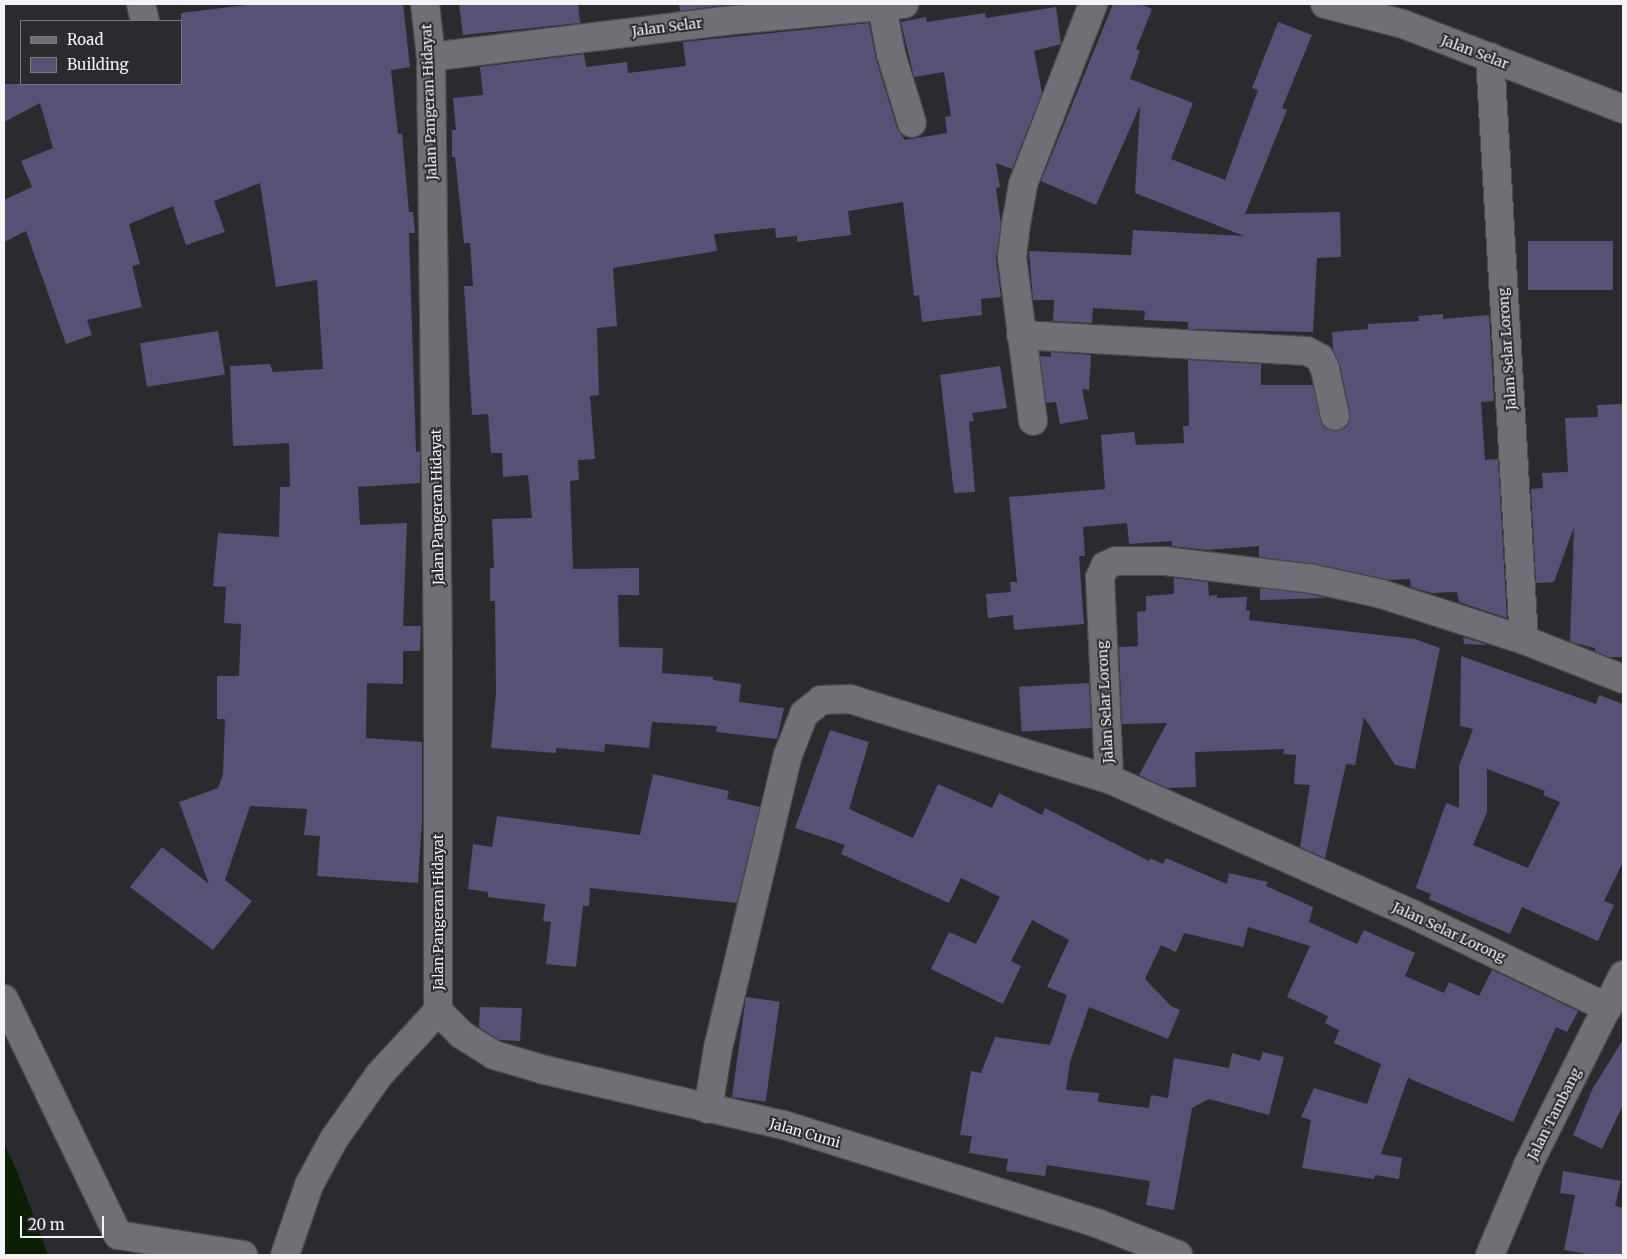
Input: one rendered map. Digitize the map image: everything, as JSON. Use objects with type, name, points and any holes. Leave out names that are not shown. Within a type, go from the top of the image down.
[{"type":"street","points":[[141,4],[145,20]]},
{"type":"street","name":"Jalan Pangeran Hidayat","points":[[425,4],[431,57],[438,659],[438,1011]]},
{"type":"street","points":[[1033,421],[1012,257],[1023,184],[1094,4]]},
{"type":"street","name":"Jalan Selar","points":[[1325,4],[1408,14],[1490,57],[1623,109]]},
{"type":"street","points":[[893,5],[891,54],[912,123]]},
{"type":"street","name":"Jalan Selar","points":[[431,57],[723,21],[893,5]]},
{"type":"street","name":"Jalan Selar Lorong","points":[[1490,57],[1524,640]]},
{"type":"street","points":[[1021,335],[1308,351],[1320,358],[1325,369],[1335,416]]},
{"type":"street","name":"Jalan Selar Lorong","points":[[1608,1008],[1412,914],[1109,778],[1100,578],[1105,566],[1116,561],[1164,561],[1313,579],[1382,594],[1524,640],[1623,679]]},
{"type":"street","points":[[708,1109],[718,1048],[788,755],[804,714],[821,700],[850,699],[1109,778]]},
{"type":"street","name":"Jalan Tambang","points":[[1490,1255],[1528,1166],[1623,975]]},
{"type":"street","points":[[4,999],[118,1235],[243,1255]]},
{"type":"street","points":[[285,1255],[309,1186],[334,1140],[379,1075],[438,1011]]},
{"type":"street","name":"Jalan Cumi","points":[[438,1011],[462,1036],[494,1055],[708,1109],[784,1125],[1099,1224],[1178,1255]]},
{"type":"shaded area","points":[[4,1144],[17,1171],[48,1255],[4,1255]]},
{"type":"building","points":[[255,4],[403,4],[410,67],[391,70],[398,134],[402,134],[409,212],[413,212],[415,233],[409,233],[416,452],[420,451],[420,483],[358,487],[360,525],[407,523],[403,626],[421,626],[420,651],[403,651],[403,684],[367,683],[366,738],[422,742],[422,820],[418,883],[317,876],[320,836],[304,835],[307,809],[250,806],[225,880],[252,901],[213,950],[130,887],[162,847],[209,884],[179,802],[218,788],[223,774],[225,719],[217,719],[217,676],[239,676],[241,624],[224,623],[226,587],[213,586],[218,533],[279,537],[280,487],[290,487],[289,443],[233,446],[230,366],[270,364],[273,372],[323,369],[317,280],[276,287],[260,183],[214,201],[225,232],[186,245],[173,206],[129,224],[140,264],[132,266],[142,307],[87,320],[92,335],[66,344],[26,231],[4,242],[4,200],[32,187],[21,161],[53,148],[40,103],[4,122],[4,84],[182,85],[181,13]]},
{"type":"building","points":[[459,4],[578,4],[580,23],[463,35]]},
{"type":"building","points":[[679,4],[724,4],[724,5],[680,11]]},
{"type":"building","points":[[1113,4],[1139,4],[1152,9],[1136,49],[1140,51],[1130,79],[1193,103],[1171,159],[1225,180],[1258,90],[1252,88],[1278,22],[1312,35],[1282,108],[1287,110],[1245,214],[1340,212],[1341,257],[1317,258],[1313,332],[1188,329],[1188,322],[1144,320],[1145,311],[1093,308],[1092,323],[1053,321],[1054,300],[1033,300],[1029,251],[1131,255],[1133,230],[1244,236],[1135,193],[1140,106],[1096,205],[1041,181]]},
{"type":"building","points":[[1056,7],[1061,44],[1034,51],[1042,93],[1012,169],[996,163],[1000,187],[996,188],[1001,224],[996,259],[1001,297],[981,299],[982,315],[922,322],[919,295],[914,296],[903,202],[848,211],[851,235],[797,242],[797,236],[776,238],[775,228],[714,234],[717,251],[613,268],[617,326],[597,328],[599,395],[590,396],[595,459],[578,460],[579,480],[570,481],[573,569],[639,568],[639,595],[618,595],[619,647],[663,648],[662,673],[713,677],[713,680],[741,684],[739,702],[784,708],[777,739],[716,732],[717,726],[652,722],[649,748],[605,744],[604,752],[556,748],[556,753],[491,748],[496,693],[495,601],[490,601],[490,568],[494,568],[492,519],[532,518],[528,475],[503,477],[502,453],[491,453],[488,414],[472,415],[464,286],[473,286],[470,243],[464,243],[455,157],[452,157],[452,130],[456,130],[453,98],[483,95],[480,67],[584,54],[586,67],[627,62],[628,73],[686,66],[683,42],[869,23],[876,59],[897,128],[905,140],[947,133],[945,117],[951,116],[944,72],[914,77],[901,22],[926,17],[927,22],[985,13],[986,18]]},
{"type":"building","points":[[1528,241],[1613,241],[1613,290],[1528,290]]},
{"type":"building","points":[[1443,314],[1443,319],[1489,315],[1494,401],[1481,402],[1485,460],[1498,459],[1507,618],[1459,602],[1457,592],[1431,593],[1411,587],[1410,579],[1390,580],[1316,564],[1259,557],[1259,546],[1206,550],[1172,546],[1172,541],[1129,544],[1127,523],[1083,527],[1085,556],[1079,556],[1084,624],[1014,630],[1013,615],[988,618],[986,594],[1011,592],[1010,582],[1017,582],[1009,497],[1105,489],[1101,435],[1134,432],[1136,445],[1184,443],[1183,426],[1189,426],[1188,360],[1261,364],[1261,385],[1313,385],[1323,426],[1338,431],[1346,427],[1350,413],[1340,366],[1333,350],[1332,332],[1368,329],[1368,324],[1419,321],[1418,316]]},
{"type":"building","points":[[218,331],[225,374],[147,387],[140,343]]},
{"type":"building","points":[[1051,352],[1091,355],[1089,390],[1082,389],[1088,419],[1060,424],[1056,402],[1046,403],[1040,356],[1051,357]]},
{"type":"building","points":[[1000,366],[1007,408],[972,413],[974,421],[969,422],[975,492],[954,493],[940,375]]},
{"type":"building","points":[[1623,404],[1623,657],[1609,657],[1595,651],[1595,648],[1570,642],[1574,527],[1554,582],[1536,583],[1531,489],[1543,488],[1542,473],[1568,472],[1565,418],[1598,417],[1597,405]]},
{"type":"building","points":[[1174,578],[1208,582],[1209,596],[1217,595],[1217,598],[1247,597],[1246,610],[1250,611],[1249,620],[1415,639],[1440,648],[1415,769],[1395,765],[1364,717],[1355,765],[1346,764],[1325,858],[1300,847],[1310,785],[1294,784],[1296,755],[1283,754],[1284,749],[1195,752],[1196,787],[1167,788],[1139,775],[1167,723],[1122,724],[1119,647],[1138,646],[1137,612],[1146,611],[1146,596],[1174,594]]},
{"type":"building","points":[[1260,588],[1310,594],[1326,598],[1260,600]]},
{"type":"building","points":[[1463,637],[1488,645],[1464,644]]},
{"type":"building","points":[[1461,656],[1596,704],[1599,695],[1623,704],[1623,862],[1604,901],[1614,905],[1598,941],[1522,907],[1510,934],[1429,899],[1431,894],[1416,888],[1446,803],[1459,808],[1459,766],[1473,729],[1460,726]],"holes":[[[1487,769],[1545,791],[1543,795],[1560,802],[1528,868],[1473,845],[1487,812]]]},
{"type":"building","points":[[1089,683],[1091,728],[1021,732],[1019,687]]},
{"type":"building","points":[[830,730],[869,742],[849,809],[913,838],[938,784],[992,808],[999,793],[1042,815],[1045,808],[1149,861],[1150,858],[1163,864],[1166,858],[1227,884],[1229,873],[1268,882],[1266,886],[1313,907],[1309,922],[1357,944],[1364,930],[1415,953],[1405,976],[1444,993],[1449,982],[1479,996],[1492,970],[1578,1011],[1567,1032],[1556,1027],[1513,1122],[1408,1078],[1381,1154],[1402,1158],[1399,1179],[1375,1175],[1374,1179],[1302,1168],[1311,1120],[1301,1117],[1314,1088],[1367,1104],[1381,1064],[1334,1043],[1339,1030],[1325,1023],[1328,1016],[1287,997],[1310,946],[1248,927],[1243,947],[1184,933],[1176,952],[1161,945],[1145,979],[1171,1006],[1180,1010],[1168,1039],[1089,1007],[1070,1062],[1066,1090],[1099,1093],[1098,1102],[1149,1108],[1151,1095],[1168,1098],[1174,1058],[1229,1068],[1232,1053],[1260,1061],[1263,1052],[1284,1057],[1269,1115],[1209,1099],[1192,1108],[1174,1210],[1146,1205],[1150,1181],[1047,1165],[1045,1176],[1006,1171],[1008,1159],[969,1153],[972,1136],[960,1135],[971,1071],[981,1073],[995,1037],[1050,1045],[1067,995],[1047,987],[1069,940],[1032,920],[1011,961],[1021,966],[1003,1004],[931,969],[949,932],[976,944],[1000,897],[961,878],[949,903],[841,854],[845,845],[795,828]]},
{"type":"building","points":[[653,774],[729,791],[727,799],[760,807],[737,903],[590,888],[589,906],[583,906],[576,967],[546,964],[551,922],[543,921],[545,904],[488,897],[488,892],[468,889],[473,844],[492,847],[497,816],[640,835]]},
{"type":"building","points":[[746,997],[780,1002],[766,1102],[732,1097]]},
{"type":"building","points":[[480,1007],[522,1008],[520,1041],[499,1040],[479,1027]]},
{"type":"building","points":[[1623,1040],[1623,1105],[1602,1149],[1573,1135],[1593,1088]]},
{"type":"building","points":[[1563,1171],[1621,1181],[1615,1206],[1623,1208],[1623,1255],[1592,1255],[1564,1250],[1575,1195],[1560,1193]]}]
